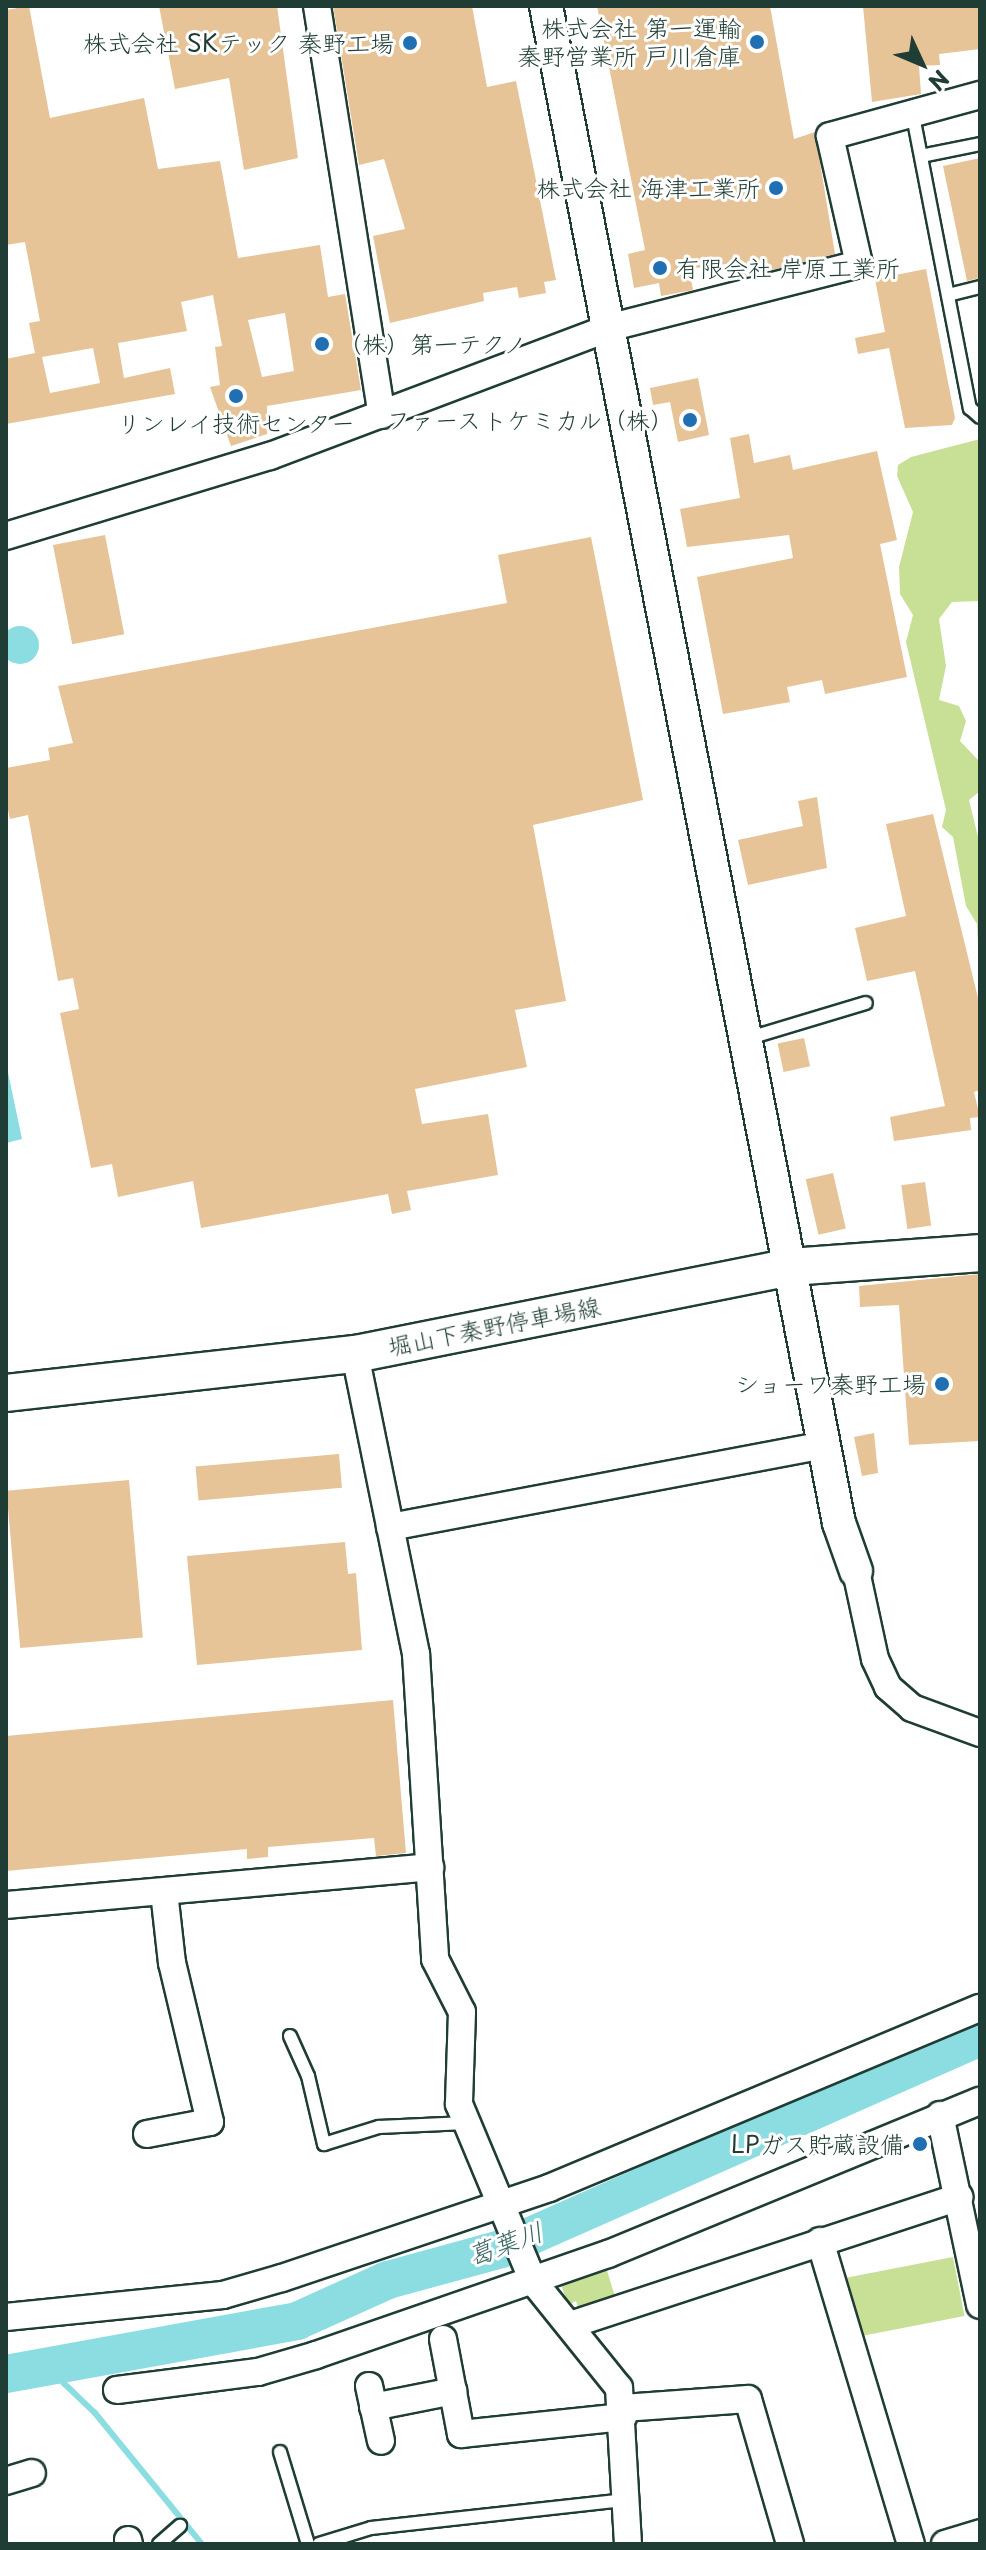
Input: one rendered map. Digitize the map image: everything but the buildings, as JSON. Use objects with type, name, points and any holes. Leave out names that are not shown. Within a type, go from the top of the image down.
[{"type":"main road","name":"堀山下秦野停車場線","points":[[6,1393],[355,1354],[791,1267],[980,1253]]},
{"type":"street","points":[[317,6],[382,415]]},
{"type":"street","points":[[546,6],[826,1445],[875,1659],[888,1687],[912,1708],[980,1733]]},
{"type":"street","points":[[6,536],[382,415],[608,328],[859,264],[830,136],[913,116],[980,95]]},
{"type":"street","points":[[355,1354],[416,1654],[435,1959],[462,2012],[459,2104],[533,2281],[609,2369],[623,2412],[623,2500],[628,2544]]},
{"type":"street","points":[[390,1527],[826,1445]]},
{"type":"street","points":[[6,1905],[430,1867]]},
{"type":"street","points":[[147,2134],[210,2122],[172,1963],[164,1892]]},
{"type":"street","points":[[6,2317],[223,2295],[502,2205],[980,2008]]},
{"type":"street","points":[[117,2390],[258,2372],[533,2281],[980,2101]]},
{"type":"street","points":[[940,2115],[977,2275],[980,2305]]},
{"type":"street","points":[[570,2325],[959,2197]]},
{"type":"street","points":[[820,2241],[911,2544]]},
{"type":"street","points":[[443,2339],[461,2434],[748,2399],[790,2544]]},
{"type":"street","points":[[381,2441],[371,2396],[453,2391]]},
{"type":"street","points":[[6,2481],[32,2473]]},
{"type":"street","points":[[945,2544],[980,2533]]},
{"type":"lane","points":[[913,116],[970,408],[980,417]]},
{"type":"lane","points":[[921,156],[980,144]]},
{"type":"lane","points":[[948,295],[980,287]]},
{"type":"lane","points":[[746,1039],[866,1003]]},
{"type":"lane","points":[[290,2036],[308,2076],[324,2144],[379,2127],[466,2123]]},
{"type":"lane","points":[[280,2452],[308,2544]]},
{"type":"lane","points":[[319,2544],[371,2528],[623,2500]]},
{"type":"lane","points":[[159,2544],[180,2526]]},
{"type":"green space","points":[[980,439],[980,601],[952,602],[939,619],[946,666],[939,700],[959,706],[966,721],[960,741],[980,762],[980,791],[969,800],[980,845],[980,986],[977,924],[966,906],[953,837],[942,827],[946,810],[906,642],[913,615],[900,594],[899,567],[913,512],[897,476],[898,465],[911,457]]},
{"type":"green space","points":[[953,2257],[964,2316],[853,2338],[841,2279]]},
{"type":"green space","points":[[605,2264],[616,2300],[580,2313],[576,2301],[568,2305],[559,2279]]},
{"type":"water","points":[[20,626],[33,632],[39,645],[33,658],[20,664],[7,658],[1,645],[7,632]]},
{"type":"water","points":[[6,1063],[22,1139],[6,1143]]},
{"type":"waterway","name":"葛葉川","points":[[6,2374],[297,2321],[388,2280],[501,2249],[980,2037]]},
{"type":"waterway","points":[[50,2370],[95,2413],[202,2544]]},
{"type":"place","name":"株式会社 第一運輸 秦野営業所 戸川倉庫","points":[[757,42]]},
{"type":"place","name":"株式会社 SKテック 秦野工場","points":[[410,43]]},
{"type":"place","name":"株式会社 海津工業所","points":[[776,188]]},
{"type":"place","name":"有限会社 岸原工業所","points":[[660,268]]},
{"type":"place","name":"（株）第一テクノ","points":[[322,344]]},
{"type":"place","name":"リンレイ技術センター","points":[[236,396]]},
{"type":"place","name":"ファーストケミカル（株）","points":[[690,420]]},
{"type":"place","name":"ショーワ秦野工場","points":[[942,1384]]},
{"type":"place","name":"LPガス貯蔵設備","points":[[920,2144]]}]
